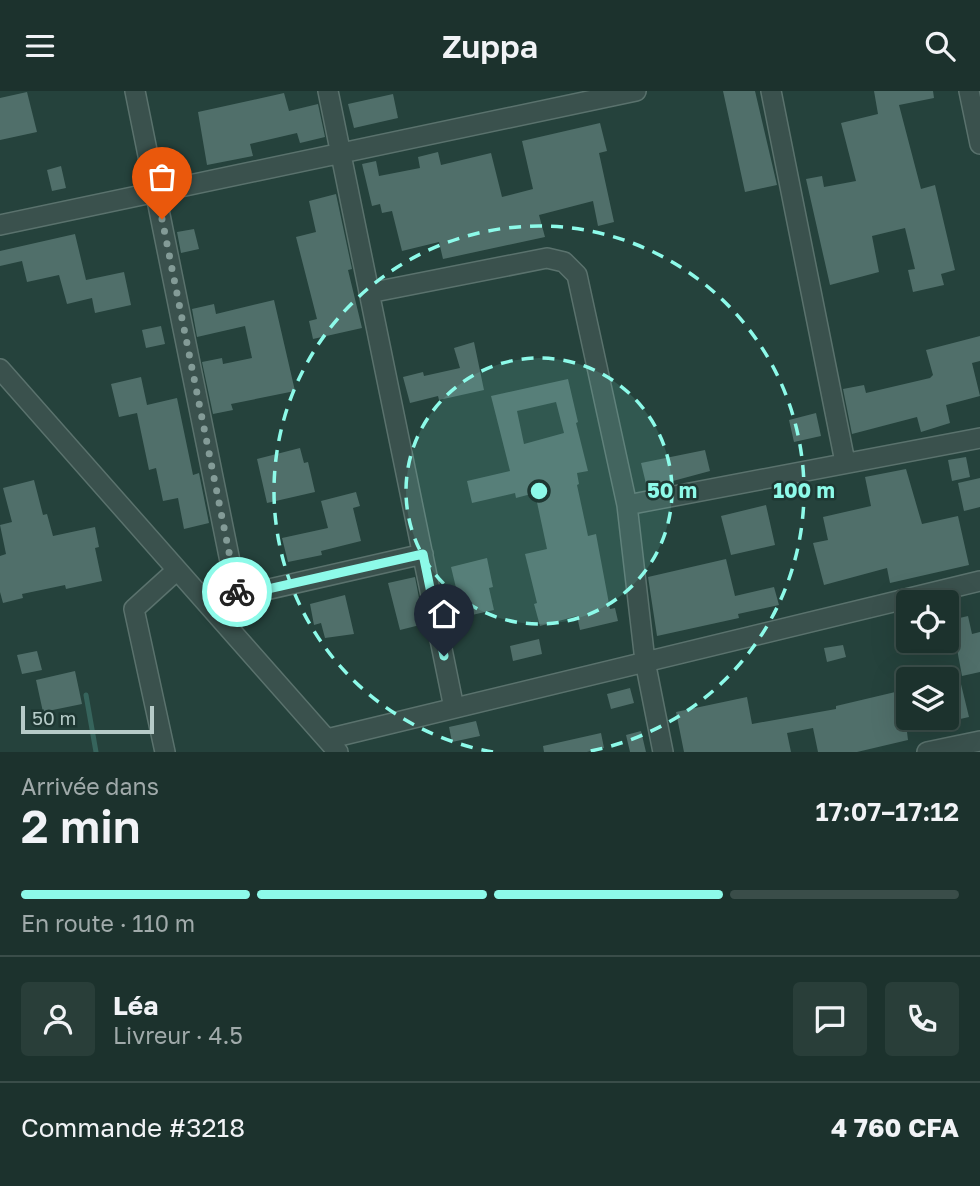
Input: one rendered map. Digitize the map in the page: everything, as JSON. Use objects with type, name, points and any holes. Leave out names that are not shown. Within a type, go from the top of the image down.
[{"type":"street","points":[[135,91],[237,596]]},
{"type":"street","points":[[328,91],[454,708]]},
{"type":"street","points":[[0,225],[636,91]]},
{"type":"street","points":[[771,91],[845,462]]},
{"type":"street","points":[[969,91],[980,144]]},
{"type":"street","points":[[369,293],[547,258],[556,259],[571,267],[577,275],[627,505],[645,661],[663,752]]},
{"type":"street","points":[[0,369],[332,745],[454,708],[980,581]]},
{"type":"street","points":[[627,505],[980,437]]},
{"type":"street","points":[[209,605],[237,596],[423,554]]},
{"type":"street","points":[[165,752],[134,609],[177,570]]},
{"type":"street","points":[[928,752],[980,741]]},
{"type":"building","points":[[723,91],[755,91],[777,185],[745,192]]},
{"type":"building","points":[[874,91],[933,91],[934,98],[899,105],[921,189],[935,185],[955,270],[941,274],[944,285],[913,292],[908,270],[915,269],[905,228],[872,236],[879,272],[830,285],[806,179],[822,176],[824,187],[856,181],[841,123],[878,114]]},
{"type":"building","points":[[27,92],[37,132],[0,140],[0,98]]},
{"type":"building","points":[[284,93],[289,111],[318,104],[325,137],[300,143],[297,133],[250,144],[253,156],[207,165],[198,112]]},
{"type":"building","points":[[393,94],[398,118],[354,128],[348,104]]},
{"type":"building","points":[[600,123],[607,151],[599,153],[614,222],[598,226],[593,201],[539,215],[545,237],[443,259],[439,242],[402,251],[392,211],[382,213],[380,204],[372,206],[362,164],[376,161],[379,176],[420,168],[418,157],[438,152],[441,165],[491,153],[502,197],[533,189],[522,141]]},
{"type":"building","points":[[61,166],[66,188],[52,191],[47,170]]},
{"type":"building","points":[[336,194],[352,269],[348,270],[362,328],[313,339],[309,321],[317,319],[296,237],[316,232],[309,201]]},
{"type":"building","points":[[194,229],[199,249],[181,253],[177,232]]},
{"type":"building","points":[[75,234],[86,280],[124,272],[131,305],[95,313],[92,298],[67,304],[59,275],[27,282],[22,261],[0,266],[0,251]]},
{"type":"building","points":[[274,300],[295,391],[231,404],[233,410],[213,414],[202,362],[222,358],[223,364],[252,358],[245,326],[197,337],[192,309],[214,304],[216,314]]},
{"type":"building","points":[[161,326],[165,344],[146,348],[142,330]]},
{"type":"building","points":[[980,336],[980,361],[972,363],[980,396],[946,405],[950,423],[921,432],[917,417],[852,434],[843,389],[864,385],[866,393],[930,378],[933,375],[926,350]]},
{"type":"building","points":[[474,342],[484,390],[410,403],[403,377],[423,372],[424,376],[460,368],[454,348]]},
{"type":"building","points":[[141,377],[147,405],[177,398],[193,475],[199,473],[209,523],[184,529],[178,498],[163,501],[156,468],[149,470],[137,413],[119,417],[111,384]]},
{"type":"building","points":[[568,379],[588,471],[577,473],[577,485],[588,536],[596,534],[610,609],[615,608],[618,621],[580,630],[577,616],[540,626],[525,554],[547,549],[535,493],[516,498],[515,493],[472,503],[467,481],[510,471],[491,396]],"holes":[[[556,402],[564,433],[524,444],[517,411]]]},
{"type":"building","points":[[816,413],[821,436],[794,442],[789,420]]},
{"type":"building","points":[[300,448],[304,463],[308,462],[315,492],[267,503],[257,459]]},
{"type":"building","points":[[705,450],[710,471],[647,488],[641,463]]},
{"type":"building","points":[[966,457],[970,477],[952,481],[948,460]]},
{"type":"building","points":[[906,469],[922,524],[958,516],[969,565],[890,583],[887,568],[824,585],[813,543],[828,540],[823,517],[871,506],[865,477]]},
{"type":"building","points":[[980,478],[980,507],[964,511],[958,483]]},
{"type":"building","points":[[34,480],[43,515],[47,514],[53,536],[95,527],[99,547],[95,548],[102,581],[66,589],[65,585],[22,594],[23,598],[3,603],[0,592],[0,556],[6,554],[0,525],[12,522],[3,488]]},
{"type":"building","points":[[356,492],[360,506],[353,508],[361,541],[321,551],[322,555],[288,562],[282,538],[328,528],[321,501]]},
{"type":"building","points":[[766,505],[775,545],[731,555],[721,516]]},
{"type":"building","points":[[487,558],[494,610],[463,617],[451,567]]},
{"type":"building","points":[[726,559],[735,596],[774,587],[779,605],[738,614],[739,618],[657,636],[648,577]]},
{"type":"building","points":[[415,577],[424,624],[400,630],[388,583]]},
{"type":"building","points":[[345,595],[354,634],[325,638],[321,623],[314,625],[310,604]]},
{"type":"building","points":[[968,616],[972,634],[980,632],[980,672],[962,676],[958,653],[959,618]]},
{"type":"building","points":[[539,639],[542,654],[513,661],[510,646]]},
{"type":"building","points":[[843,645],[846,657],[827,662],[824,648]]},
{"type":"building","points":[[37,651],[42,670],[22,674],[17,655]]},
{"type":"building","points":[[75,671],[82,704],[43,712],[36,680]]},
{"type":"building","points":[[959,680],[969,717],[959,719]]},
{"type":"building","points":[[630,688],[634,703],[611,709],[607,694]]},
{"type":"building","points":[[896,692],[896,730],[915,730],[907,732],[908,740],[857,752],[818,752],[813,728],[787,733],[791,752],[684,752],[676,712],[747,697],[752,724],[836,709],[836,706]]},
{"type":"building","points":[[476,721],[480,736],[452,742],[449,727]]},
{"type":"building","points":[[641,731],[646,752],[630,752],[626,735]]},
{"type":"building","points":[[601,733],[604,748],[587,752],[544,752],[543,746]]},
{"type":"waterway","points":[[86,695],[96,752]]},
{"type":"way so far","points":[[162,219],[237,592]]},
{"type":"route","points":[[237,592],[237,596],[423,554],[444,656]]}]
